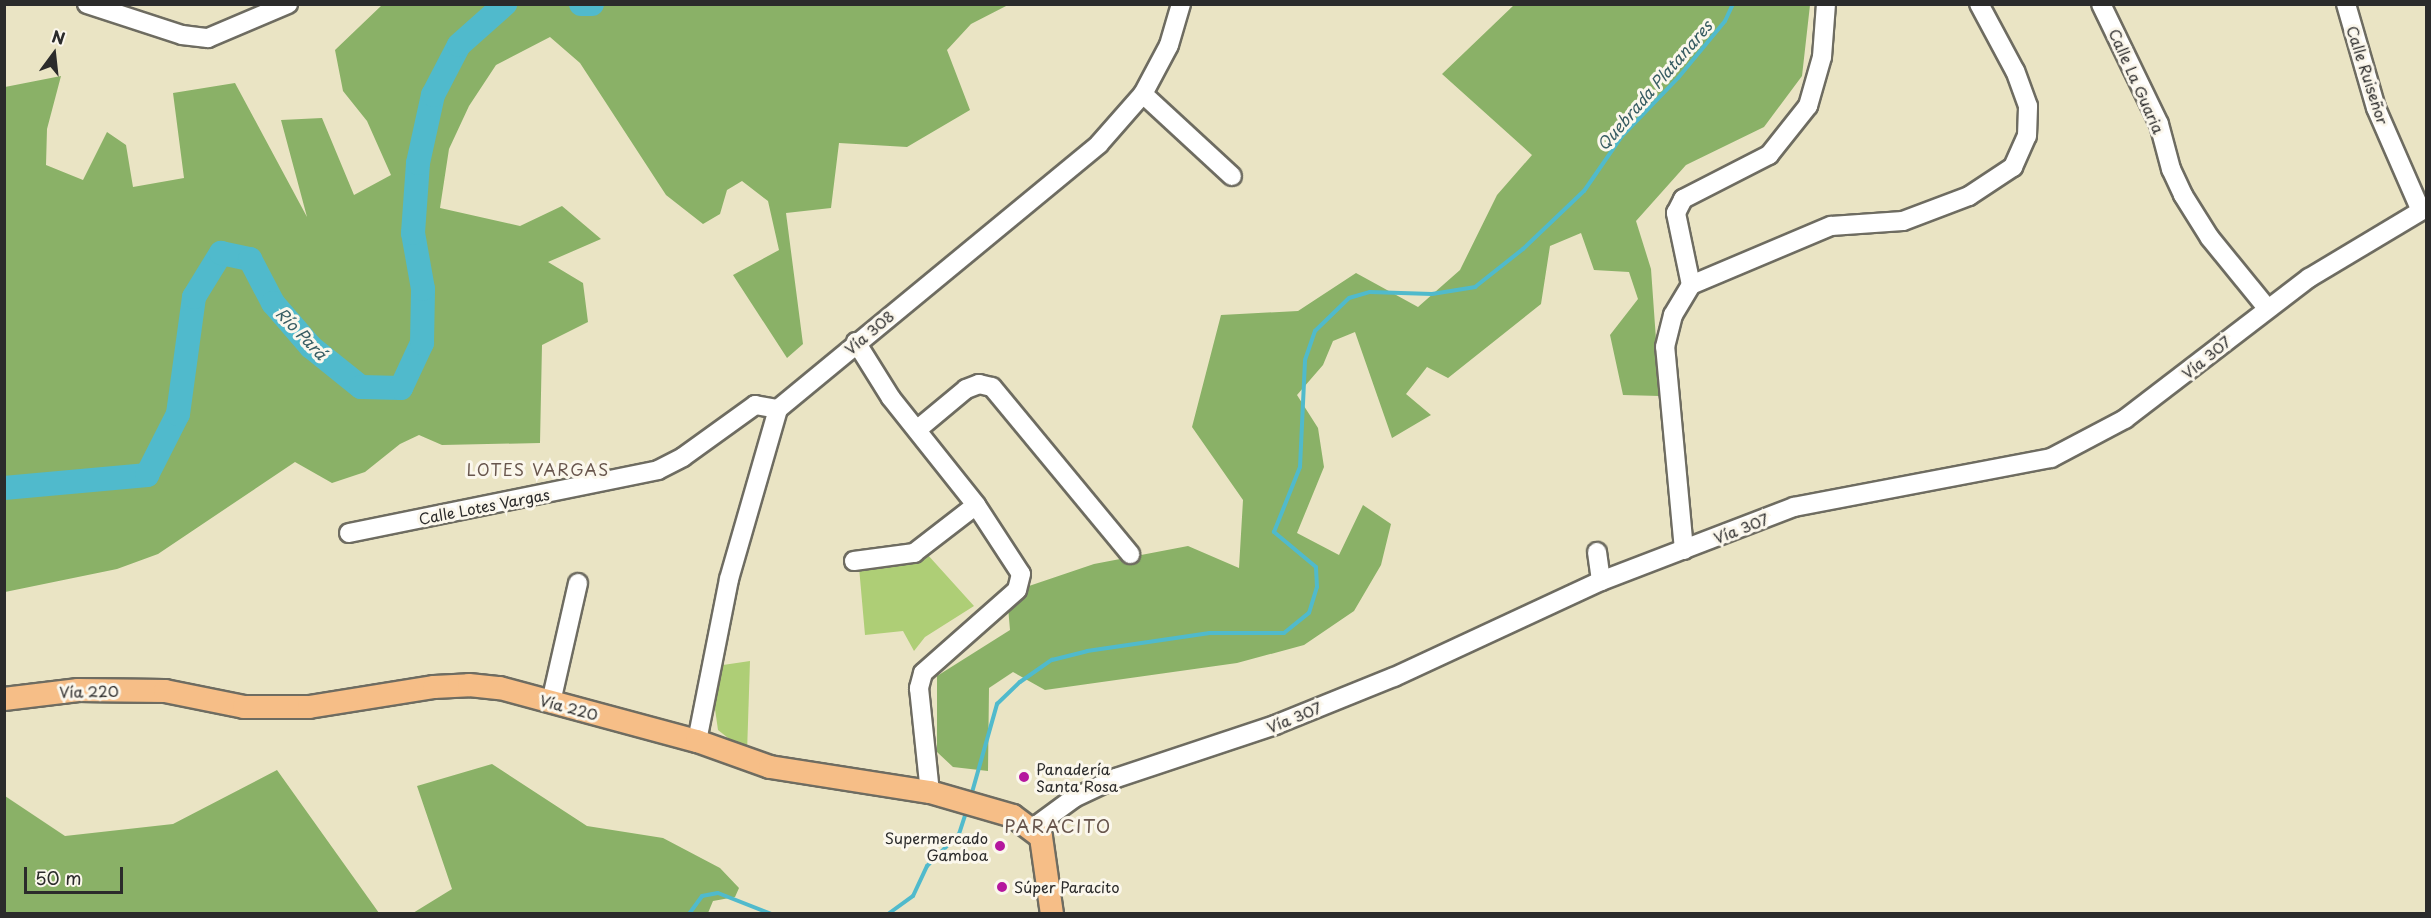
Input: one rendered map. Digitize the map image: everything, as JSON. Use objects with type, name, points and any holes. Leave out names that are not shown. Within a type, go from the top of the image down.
[{"type":"main road","name":"Vía 220","points":[[4,699],[78,690],[165,691],[244,707],[309,707],[470,685],[551,702],[697,741],[770,767],[956,798],[987,807],[1033,828]]},
{"type":"main road","points":[[1033,828],[1044,847],[1052,914]]},
{"type":"street","points":[[87,4],[182,35],[208,38],[288,4]]},
{"type":"street","name":"Vía 308","points":[[778,409],[856,342],[1099,144],[1143,94],[1169,45],[1181,4]]},
{"type":"street","points":[[1691,285],[1676,213],[1683,199],[1769,155],[1808,106],[1822,57],[1826,4]]},
{"type":"street","points":[[1683,550],[1665,347],[1673,315],[1691,285],[1831,226],[1903,221],[1970,196],[2013,167],[2027,136],[2028,106],[2015,70],[1979,4]]},
{"type":"street","name":"Calle La Guaria","points":[[2101,4],[2159,124],[2171,169],[2183,195],[2210,238],[2267,308]]},
{"type":"street","name":"Calle Ruiseñor","points":[[2346,4],[2376,108],[2424,209]]},
{"type":"street","points":[[1143,94],[1232,176]]},
{"type":"street","name":"Vía 307","points":[[1033,828],[1074,798],[1116,778],[1206,751],[1340,699],[1601,581],[1816,500],[2051,458],[2125,419],[2267,308],[2424,209]]},
{"type":"street","points":[[856,342],[891,398],[918,429],[975,505],[1021,574],[1017,590],[923,672],[919,688],[930,792]]},
{"type":"street","points":[[918,429],[966,389],[979,384],[992,387],[1130,554]]},
{"type":"street","name":"Calle Lotes Vargas","points":[[349,533],[658,470],[683,457],[755,405],[778,409]]},
{"type":"street","points":[[697,741],[729,579],[778,409]]},
{"type":"street","points":[[854,561],[914,553],[975,505]]},
{"type":"street","points":[[1597,552],[1601,581]]},
{"type":"street","points":[[551,702],[578,583]]},
{"type":"green space","points":[[382,5],[1008,5],[971,24],[947,50],[970,110],[907,147],[839,143],[831,208],[786,213],[803,344],[787,358],[733,275],[779,250],[768,201],[742,181],[727,190],[720,214],[703,224],[666,195],[580,63],[550,37],[496,65],[469,106],[449,149],[440,208],[520,226],[562,206],[601,239],[548,262],[583,283],[588,322],[542,345],[540,443],[442,445],[419,435],[400,444],[365,472],[332,483],[295,462],[158,554],[117,569],[5,592],[5,87],[61,76],[47,129],[46,165],[83,180],[107,132],[126,145],[133,187],[184,178],[173,93],[235,83],[307,217],[281,120],[322,118],[354,195],[391,175],[367,121],[343,91],[335,50]]},
{"type":"green space","points":[[1514,5],[1810,5],[1802,76],[1764,127],[1686,165],[1636,221],[1651,269],[1660,396],[1623,395],[1610,335],[1638,299],[1629,272],[1594,270],[1581,233],[1550,246],[1541,304],[1448,378],[1427,367],[1406,394],[1431,415],[1392,438],[1355,332],[1333,341],[1323,365],[1297,395],[1318,428],[1324,467],[1297,533],[1339,555],[1363,505],[1391,524],[1381,565],[1354,611],[1304,645],[1237,663],[1045,690],[1013,672],[989,688],[988,771],[953,767],[937,752],[937,676],[1010,630],[1008,607],[1026,587],[1094,564],[1188,546],[1239,568],[1243,500],[1192,427],[1221,315],[1298,311],[1356,273],[1418,307],[1460,270],[1497,195],[1532,155],[1442,74]]},
{"type":"green space","points":[[927,554],[974,606],[925,637],[914,651],[903,631],[865,635],[859,567]]},
{"type":"green space","points":[[750,661],[747,753],[718,730],[714,702],[723,665]]},
{"type":"green space","points":[[492,764],[587,826],[663,838],[720,868],[739,888],[735,897],[713,901],[708,913],[413,913],[452,889],[417,786]]},
{"type":"green space","points":[[277,770],[379,913],[5,913],[5,796],[65,836],[173,824]]},
{"type":"waterway","name":"Río Pará","points":[[4,488],[147,475],[178,414],[194,297],[221,253],[250,259],[273,303],[311,347],[361,387],[401,388],[422,343],[423,289],[413,233],[418,163],[433,95],[459,45],[505,4]]},
{"type":"waterway","name":"Río Pará","points":[[581,4],[592,4]]},
{"type":"waterway","name":"Quebrada Platanares","points":[[971,796],[997,704],[1020,682],[1052,660],[1087,651],[1210,633],[1284,633],[1309,613],[1317,587],[1316,567],[1274,532],[1300,467],[1305,360],[1315,331],[1349,298],[1370,292],[1432,294],[1475,287],[1523,249],[1584,191],[1622,136],[1678,78],[1725,21],[1733,4]]},
{"type":"waterway","name":"Quebrada Platanares","points":[[888,914],[913,896],[927,866],[959,834],[966,812]]},
{"type":"waterway","name":"Quebrada Platanares","points":[[689,914],[702,896],[718,893],[771,914]]},
{"type":"place","name":"Panadería Santa Rosa","points":[[1024,777]]},
{"type":"place","name":"Supermercado Gamboa","points":[[1000,846]]},
{"type":"place","name":"Súper Paracito","points":[[1002,887]]},
{"type":"district","name":"LOTES VARGAS","points":[[538,469]]},
{"type":"district","name":"PARACITO","points":[[1058,826]]}]
